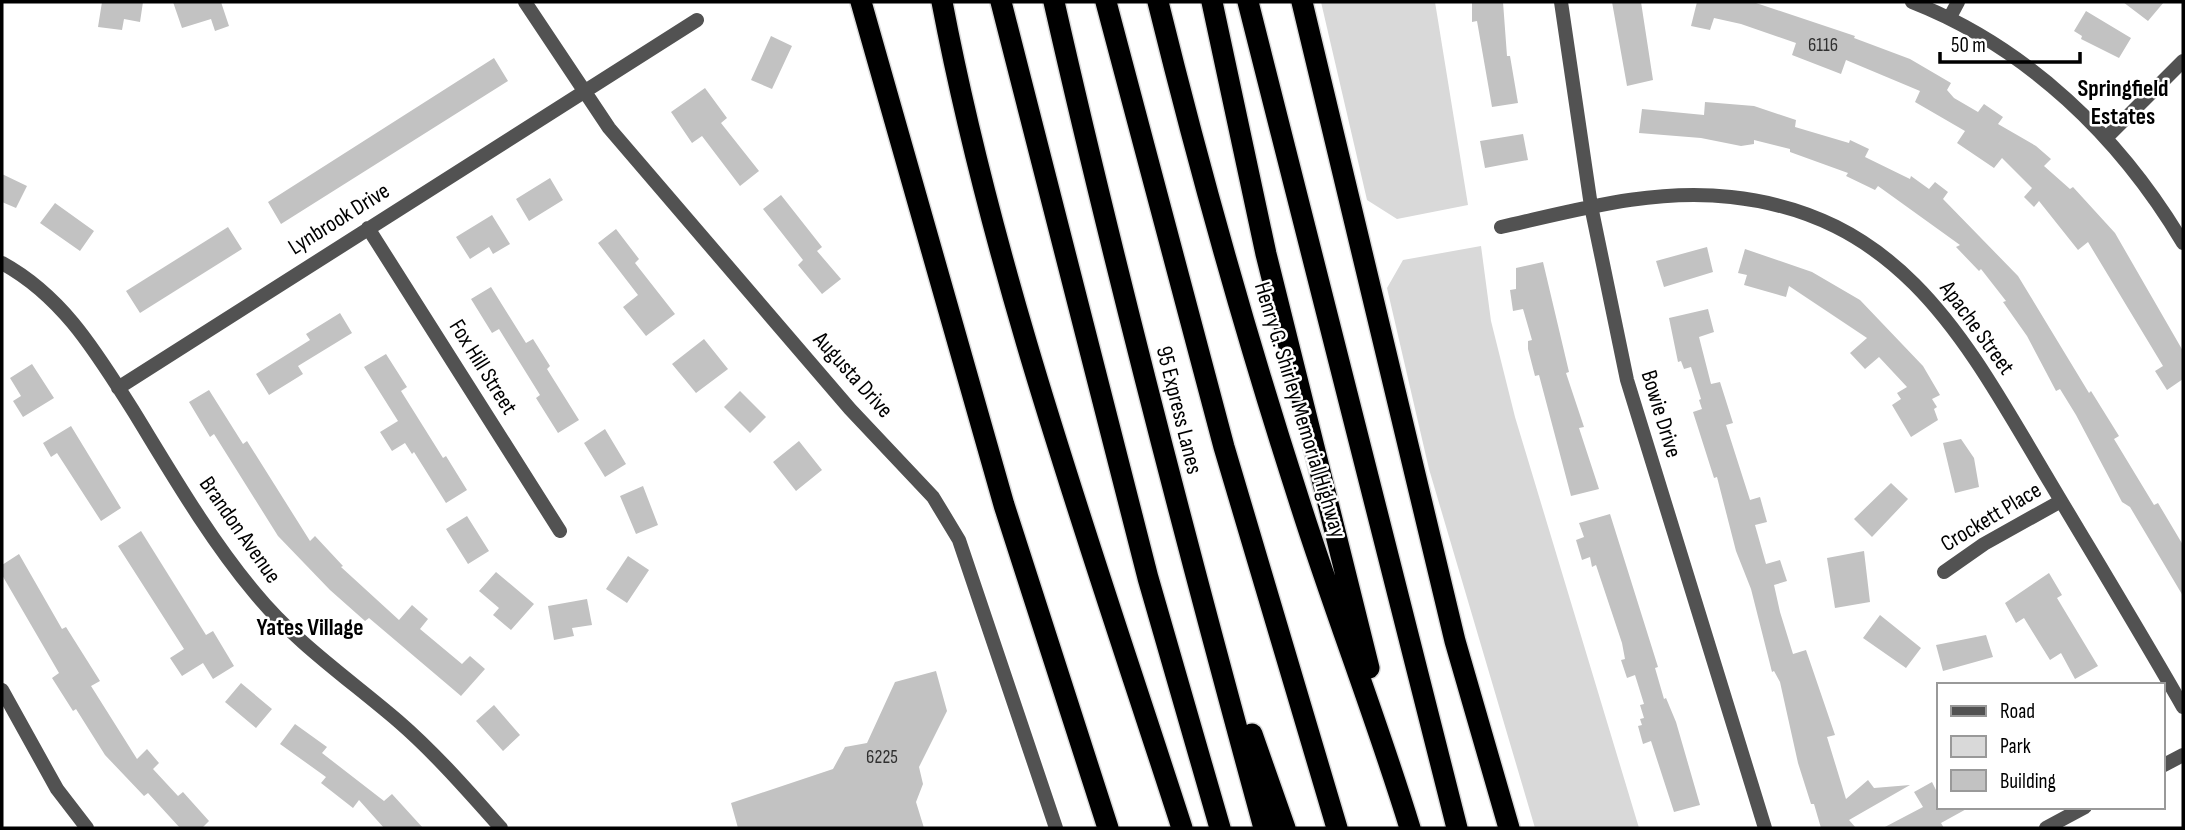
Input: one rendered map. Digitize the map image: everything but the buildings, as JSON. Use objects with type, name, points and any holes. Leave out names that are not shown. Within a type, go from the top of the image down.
[{"type":"highway","points":[[861,2],[1000,492],[1108,828]]},
{"type":"highway","points":[[872,2],[878,56]]},
{"type":"highway","points":[[1001,2],[1148,578],[1220,828]]},
{"type":"highway","name":"95 Express Lanes","points":[[1054,2],[1108,240],[1264,828]]},
{"type":"highway","points":[[1106,2],[1179,284],[1337,828]]},
{"type":"highway","name":"Henry G. Shirley Memorial Highway","points":[[1158,2],[1188,124],[1249,340],[1298,498],[1390,762],[1410,828]]},
{"type":"highway","points":[[1212,2],[1266,254],[1352,597],[1390,762]]},
{"type":"highway","points":[[1248,2],[1457,828]]},
{"type":"highway","points":[[1302,2],[1462,668],[1509,828]]},
{"type":"highway","points":[[943,6],[987,194],[1052,429],[1182,828]]},
{"type":"highway","points":[[1189,553],[1285,828]]},
{"type":"street","name":"Augusta Drive","points":[[525,2],[609,128],[850,409],[933,497],[959,540],[1056,828]]},
{"type":"street","name":"Bowie Drive","points":[[1561,2],[1591,206],[1626,380],[1765,828]]},
{"type":"street","points":[[1912,2],[1950,17],[2033,71],[2107,137],[2140,178],[2183,243]]},
{"type":"street","points":[[1950,17],[1958,2]]},
{"type":"street","name":"Lynbrook Drive","points":[[118,388],[697,20]]},
{"type":"street","points":[[2107,137],[2183,61]]},
{"type":"street","name":"Apache Street","points":[[1501,227],[1591,206],[1665,195],[1732,197],[1802,213],[1863,243],[1912,280],[1950,321],[2183,707]]},
{"type":"street","name":"Fox Hill Street","points":[[368,228],[560,531]]},
{"type":"street","name":"Brandon Avenue","points":[[2,263],[36,285],[68,315],[216,542],[256,594],[310,650],[432,752],[501,828]]},
{"type":"street","name":"Crockett Place","points":[[1944,572],[1984,544],[2061,501]]},
{"type":"street","points":[[2,690],[57,789],[87,828]]},
{"type":"street","points":[[2164,765],[2183,755]]},
{"type":"street","points":[[2046,828],[2081,809]]},
{"type":"green space","points":[[1321,2],[1435,2],[1468,205],[1397,219],[1367,200]]},
{"type":"green space","points":[[1481,246],[1491,321],[1515,417],[1639,828],[1535,828],[1429,469],[1387,288],[1403,260]]},
{"type":"district","name":"Springfield Estates","points":[[2123,102]]},
{"type":"district","name":"Yates Village","points":[[310,627]]}]
